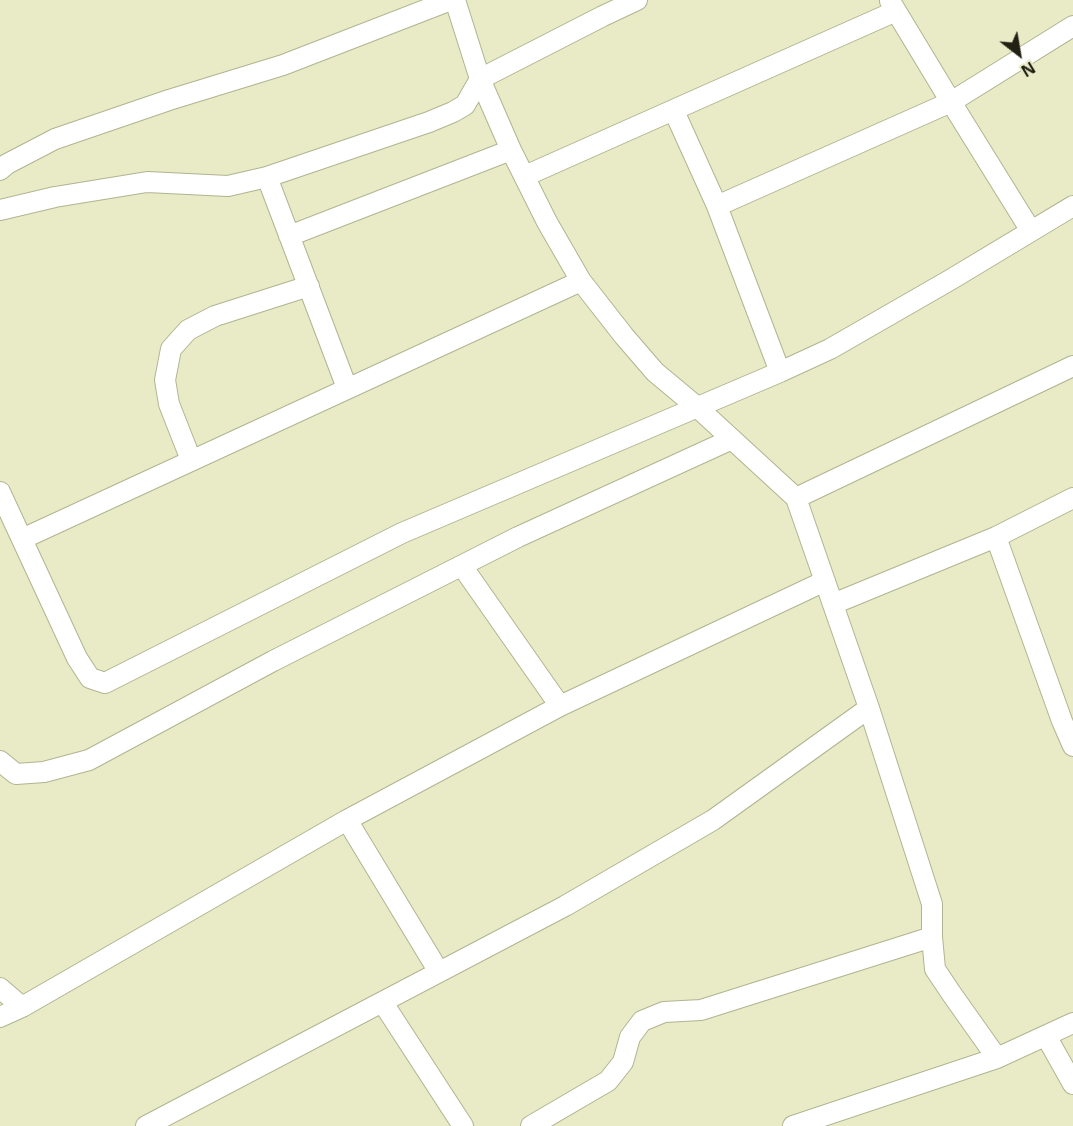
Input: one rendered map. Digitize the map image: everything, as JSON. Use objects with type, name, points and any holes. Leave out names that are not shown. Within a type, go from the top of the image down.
[{"type":"street","points":[[0,170],[7,164],[54,140],[169,100],[283,65],[453,0],[480,79],[511,150],[547,222],[581,281],[655,372],[697,407],[796,498],[869,708],[932,904],[935,969],[997,1059]]},
{"type":"street","points":[[0,210],[56,197],[147,182],[228,186],[267,177],[453,112],[465,105],[480,79],[637,0]]},
{"type":"street","points":[[525,176],[674,111],[893,6],[1031,231]]},
{"type":"street","points":[[717,206],[951,102],[1073,26]]},
{"type":"street","points":[[674,111],[717,206],[780,372]]},
{"type":"street","points":[[290,236],[511,150]]},
{"type":"street","points":[[267,177],[347,388]]},
{"type":"street","points":[[0,492],[5,516],[22,539],[77,658],[90,678],[105,683],[402,533],[830,349],[1073,206]]},
{"type":"street","points":[[22,539],[581,281]]},
{"type":"street","points":[[192,460],[169,404],[165,380],[171,349],[188,330],[215,316],[309,286]]},
{"type":"street","points":[[796,498],[1073,366]]},
{"type":"street","points":[[0,761],[16,774],[44,772],[89,760],[273,662],[518,537],[732,439]]},
{"type":"street","points":[[833,604],[996,537],[1073,498]]},
{"type":"street","points":[[996,537],[1073,746]]},
{"type":"street","points":[[462,566],[560,706]]},
{"type":"street","points":[[0,1017],[22,1007],[347,820],[560,706],[825,580]]},
{"type":"street","points":[[146,1126],[565,906],[713,820],[869,708]]},
{"type":"street","points":[[347,820],[439,972]]},
{"type":"street","points":[[531,1126],[608,1081],[623,1062],[630,1037],[642,1021],[664,1012],[700,1010],[932,937]]},
{"type":"street","points":[[0,988],[22,1007]]},
{"type":"street","points":[[383,1003],[463,1126]]},
{"type":"street","points":[[793,1126],[997,1059],[1073,1023]]},
{"type":"street","points":[[1046,1035],[1073,1084]]}]
